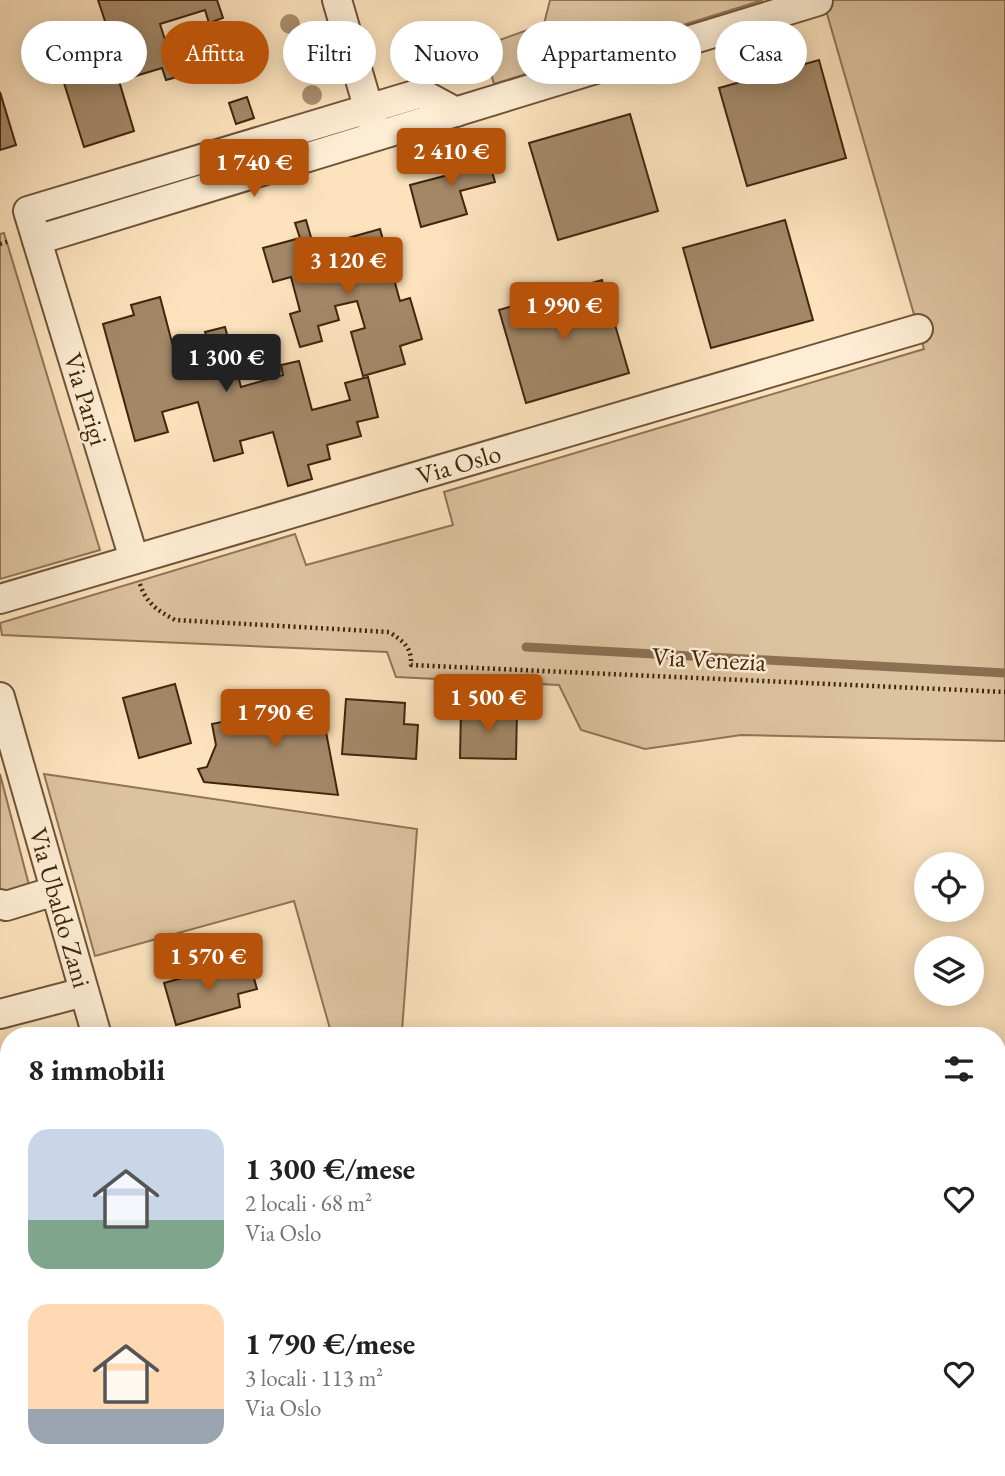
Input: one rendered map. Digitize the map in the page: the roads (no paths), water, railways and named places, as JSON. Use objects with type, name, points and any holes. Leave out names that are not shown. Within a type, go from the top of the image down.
[{"type":"street","points":[[337,0],[376,136]]},
{"type":"street","points":[[24,240],[225,182],[818,1]]},
{"type":"street","name":"Via Parigi","points":[[134,559],[24,240],[28,211],[421,93],[456,112]]},
{"type":"street","points":[[216,154],[225,182]]},
{"type":"street","name":"Via Oslo","points":[[0,598],[918,329]]},
{"type":"street","name":"Via Ubaldo Zani","points":[[0,697],[94,1027]]},
{"type":"street","points":[[0,904],[6,906],[55,891]]},
{"type":"street","points":[[0,1014],[84,992]]},
{"type":"waterway","points":[[526,647],[1005,673]]}]
